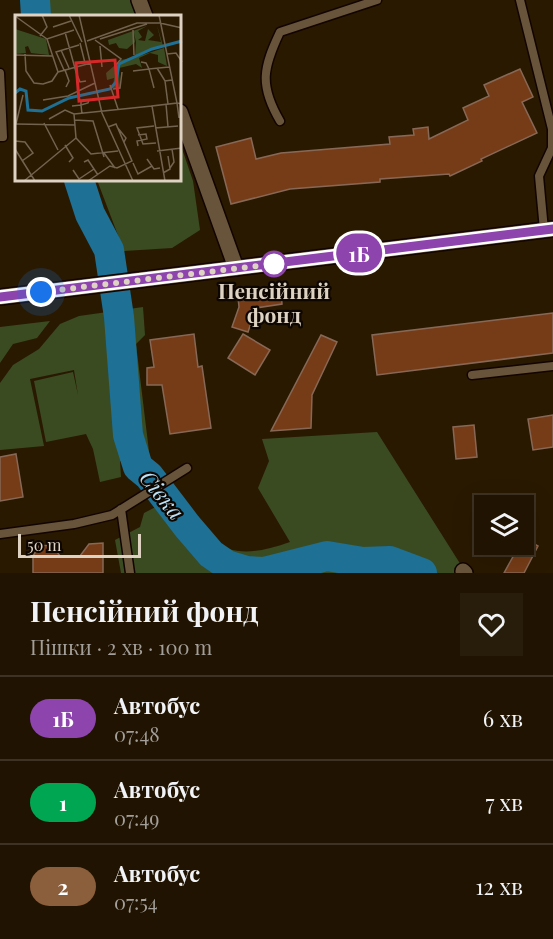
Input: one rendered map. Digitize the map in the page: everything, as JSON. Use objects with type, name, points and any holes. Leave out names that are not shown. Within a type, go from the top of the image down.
[{"type":"main road","points":[[139,0],[145,15]]},
{"type":"main road","points":[[182,118],[236,268]]},
{"type":"main road","points":[[0,297],[549,230]]},
{"type":"lane","points":[[280,121],[267,99],[265,75],[280,32],[377,0]]},
{"type":"lane","points":[[520,0],[553,129],[552,148],[539,176],[549,230]]},
{"type":"lane","points":[[0,73],[3,136],[0,136]]},
{"type":"lane","points":[[472,375],[553,366]]},
{"type":"lane","points":[[0,534],[74,524],[112,515],[187,468]]},
{"type":"lane","points":[[121,509],[130,573]]},
{"type":"green space","points":[[49,0],[130,0],[136,15],[50,15]]},
{"type":"green space","points":[[182,149],[193,181],[200,230],[172,248],[124,251],[98,182],[182,182]]},
{"type":"green space","points":[[143,307],[145,335],[136,344],[151,468],[120,461],[121,477],[100,482],[93,449],[86,434],[46,442],[34,381],[73,372],[78,395],[74,370],[30,379],[44,446],[0,450],[0,383],[13,365],[39,349],[60,324],[79,316]]},
{"type":"green space","points":[[50,321],[37,338],[13,344],[0,363],[0,327]]},
{"type":"green space","points":[[377,432],[466,573],[121,573],[115,540],[140,527],[144,513],[175,497],[211,538],[235,551],[268,549],[290,542],[258,488],[269,461],[262,439]]},
{"type":"building","points":[[520,69],[533,97],[522,102],[537,133],[450,176],[449,174],[380,179],[380,182],[290,189],[231,204],[216,147],[251,138],[256,159],[281,153],[390,144],[389,137],[414,135],[413,129],[428,127],[429,139],[468,120],[463,108],[489,96],[484,85]]},
{"type":"building","points":[[281,292],[282,304],[256,308],[248,332],[232,327],[239,307],[238,297]]},
{"type":"building","points":[[553,313],[553,353],[377,375],[372,335]]},
{"type":"building","points":[[194,334],[198,367],[202,366],[211,428],[170,434],[162,385],[147,385],[147,368],[154,367],[150,340]]},
{"type":"building","points":[[243,334],[270,350],[255,375],[228,358]]},
{"type":"building","points":[[321,335],[337,342],[312,395],[311,428],[271,431]]},
{"type":"building","points":[[553,415],[553,447],[533,450],[528,419]]},
{"type":"building","points":[[474,425],[477,457],[456,459],[453,427]]},
{"type":"building","points":[[16,454],[23,497],[0,501],[0,457]]},
{"type":"building","points":[[103,543],[103,573],[33,573],[33,556],[39,546],[52,545],[60,556],[80,556],[89,544]]},
{"type":"building","points":[[514,555],[533,555],[524,573],[504,573]]},
{"type":"waterway","name":"Сівка","points":[[35,0],[36,15]]},
{"type":"waterway","name":"Сівка","points":[[80,182],[90,214],[109,250],[119,317],[128,435],[138,467],[149,476],[211,554],[227,565],[247,571],[264,572],[327,556],[363,562],[390,561],[422,573]]},
{"type":"bus line","name":"1Б","points":[[0,297],[553,229]]},
{"type":"place","name":"Пенсійний фонд","points":[[274,264]]},
{"type":"route","points":[[41,292],[274,264]]}]
